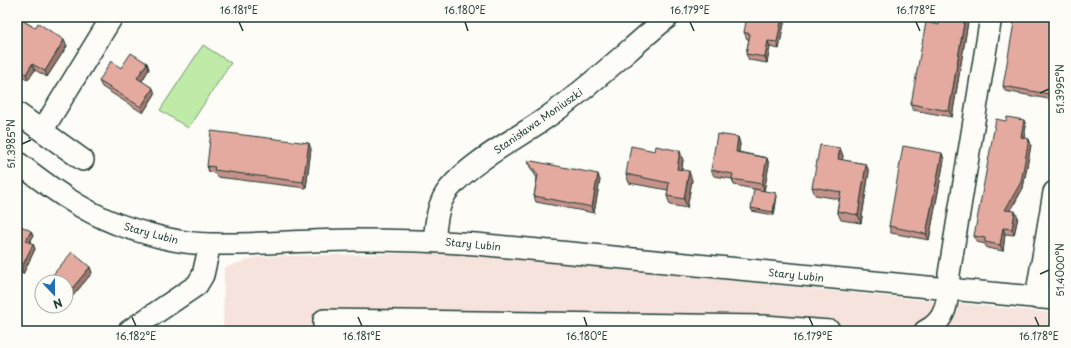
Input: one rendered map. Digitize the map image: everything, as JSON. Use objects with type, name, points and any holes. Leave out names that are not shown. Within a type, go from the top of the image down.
[{"type":"street","points":[[42,131],[112,17]]},
{"type":"street","name":"Stanisława Moniuszki","points":[[434,241],[439,207],[447,190],[457,180],[472,168],[547,117],[596,80],[668,17]]},
{"type":"street","points":[[925,331],[942,317],[946,306],[991,17]]},
{"type":"street","points":[[17,113],[83,160]]},
{"type":"street","name":"Stary Lubin","points":[[17,162],[64,197],[117,224],[163,237],[210,244],[353,240],[434,241],[1045,299],[1054,192]]},
{"type":"street","points":[[129,331],[197,285],[203,275],[210,244]]},
{"type":"street","points":[[324,331],[324,320],[739,329],[764,326],[830,331]]},
{"type":"shaded area","points":[[457,253],[1054,313],[1054,331],[223,331],[224,268],[247,260],[257,257],[282,256]]},
{"type":"green space","points":[[203,45],[231,63],[188,128],[160,110]]},
{"type":"building","points":[[17,17],[35,28],[38,23],[64,40],[45,71],[32,64],[26,74],[17,68]]},
{"type":"building","points":[[747,17],[782,17],[777,42],[768,41],[765,57],[746,54],[750,34],[744,32]]},
{"type":"building","points":[[940,17],[965,17],[949,111],[911,104],[926,22],[939,25]]},
{"type":"building","points":[[1015,17],[1054,17],[1054,95],[1003,86]]},
{"type":"building","points":[[131,53],[147,63],[137,78],[153,88],[141,107],[99,81],[111,61],[121,68]]},
{"type":"building","points":[[1007,117],[1024,120],[1021,137],[1029,139],[1021,182],[1005,210],[1015,211],[1012,229],[1003,228],[1000,245],[985,242],[985,238],[974,236],[996,119],[1006,121]]},
{"type":"building","points":[[211,131],[309,143],[303,182],[214,170],[215,167],[207,166]]},
{"type":"building","points":[[717,134],[738,137],[736,152],[767,158],[762,184],[732,179],[733,174],[711,170]]},
{"type":"building","points":[[820,145],[840,148],[838,159],[866,164],[858,215],[837,211],[841,192],[812,187]]},
{"type":"building","points":[[631,146],[655,151],[656,146],[680,151],[677,169],[689,171],[684,199],[667,196],[669,183],[626,174]]},
{"type":"building","points":[[903,146],[942,153],[926,234],[889,226]]},
{"type":"building","points":[[527,160],[598,174],[592,207],[534,196],[538,175]]},
{"type":"building","points":[[754,189],[776,193],[773,212],[751,208]]},
{"type":"building","points":[[17,224],[31,231],[26,241],[33,244],[21,269],[17,267]]},
{"type":"building","points":[[72,252],[90,267],[74,286],[74,274],[54,274]]}]
